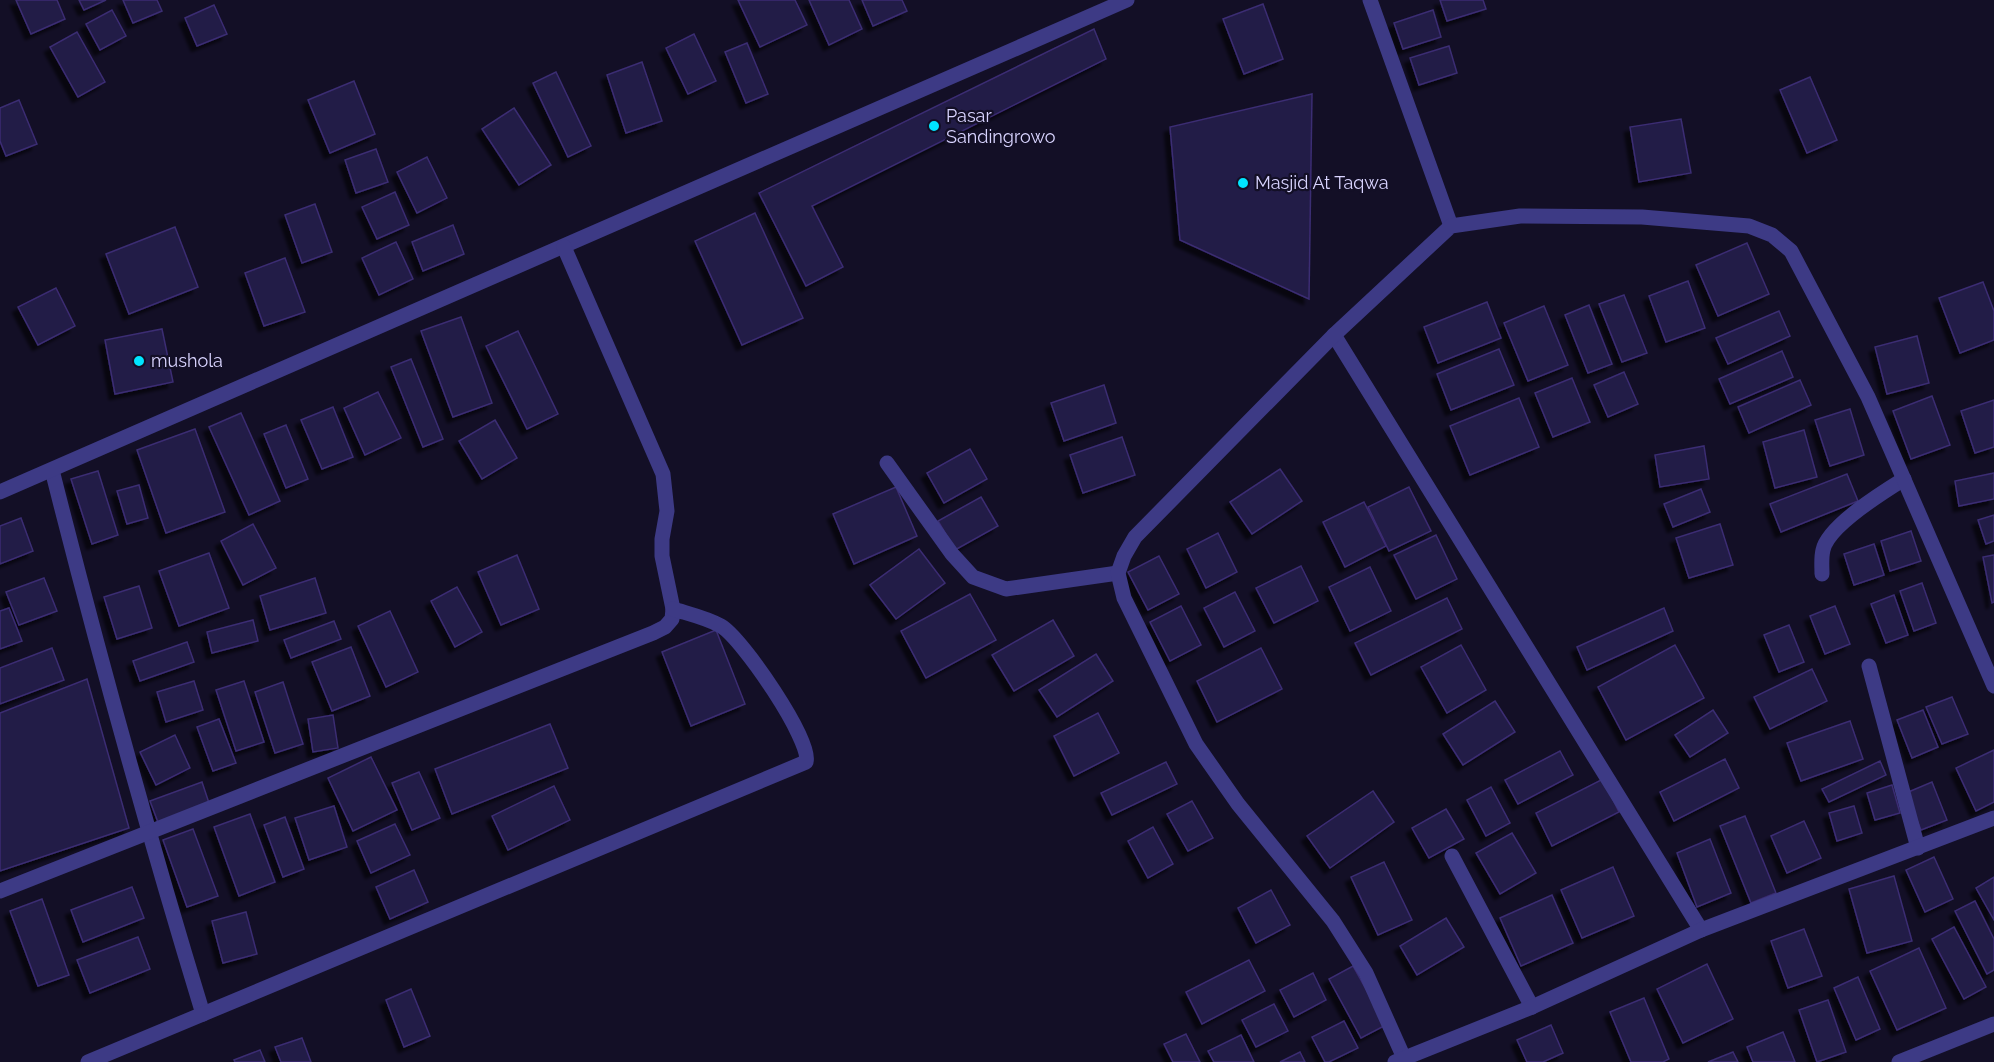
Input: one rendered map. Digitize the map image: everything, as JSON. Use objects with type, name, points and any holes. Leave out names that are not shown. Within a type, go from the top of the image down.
[{"type":"street","points":[[0,492],[1127,0]]},
{"type":"street","points":[[1370,0],[1451,226]]},
{"type":"street","points":[[1994,686],[1869,398],[1791,251],[1772,235],[1749,226],[1642,217],[1520,216],[1451,226],[1334,335],[1136,537],[1124,556],[1118,573],[1124,598],[1196,744],[1238,804],[1333,921],[1366,973],[1400,1060],[1532,1007],[1701,930],[1994,818]]},
{"type":"street","points":[[0,891],[665,627],[672,619],[673,609],[662,556],[662,539],[667,511],[663,474],[564,247]]},
{"type":"street","points":[[1334,335],[1701,930]]},
{"type":"street","points":[[887,463],[952,554],[973,577],[1006,589],[1118,573]]},
{"type":"street","points":[[52,470],[86,604],[167,896],[203,1014]]},
{"type":"street","points":[[1821,574],[1823,548],[1835,530],[1884,491],[1904,479]]},
{"type":"street","points":[[88,1062],[806,762],[807,754],[798,732],[761,670],[739,642],[723,627],[673,609]]},
{"type":"street","points":[[1869,666],[1918,848]]},
{"type":"street","points":[[1452,856],[1532,1007]]},
{"type":"street","points":[[1899,1062],[1994,1023]]},
{"type":"building","points":[[16,0],[57,0],[65,19],[31,34]]},
{"type":"building","points":[[79,0],[106,0],[84,10]]},
{"type":"building","points":[[123,0],[157,0],[162,11],[133,23]]},
{"type":"building","points":[[738,0],[795,0],[807,25],[760,47]]},
{"type":"building","points":[[809,0],[849,0],[862,29],[829,45]]},
{"type":"building","points":[[862,0],[902,0],[907,11],[873,26]]},
{"type":"building","points":[[1440,0],[1483,0],[1486,9],[1447,21]]},
{"type":"building","points":[[1263,4],[1283,59],[1244,74],[1223,19]]},
{"type":"building","points":[[214,5],[227,34],[197,46],[185,18]]},
{"type":"building","points":[[112,10],[126,36],[100,50],[86,24]]},
{"type":"building","points":[[1433,10],[1441,37],[1403,49],[1394,23]]},
{"type":"building","name":"Pasar Sandingrowo","points":[[1094,29],[1106,59],[812,206],[843,267],[806,286],[759,193]]},
{"type":"building","points":[[77,32],[105,82],[78,97],[50,47]]},
{"type":"building","points":[[694,34],[716,81],[688,94],[666,48]]},
{"type":"building","points":[[747,43],[768,94],[746,103],[725,52]]},
{"type":"building","points":[[1449,46],[1457,73],[1419,85],[1410,58]]},
{"type":"building","points":[[642,62],[662,121],[626,133],[607,75]]},
{"type":"building","points":[[556,72],[591,146],[568,157],[533,83]]},
{"type":"building","points":[[1810,77],[1837,140],[1807,153],[1780,90]]},
{"type":"building","points":[[354,81],[375,134],[330,153],[308,100]]},
{"type":"building","name":"Masjid At Taqwa","points":[[1312,94],[1309,299],[1180,240],[1170,127]]},
{"type":"building","points":[[19,100],[37,144],[6,156],[0,141],[0,108]]},
{"type":"building","points":[[514,108],[551,165],[519,185],[482,129]]},
{"type":"building","points":[[1681,119],[1691,173],[1639,182],[1630,127]]},
{"type":"building","points":[[376,149],[388,182],[356,193],[345,160]]},
{"type":"building","points":[[427,157],[447,198],[417,213],[397,172]]},
{"type":"building","points":[[395,192],[409,225],[377,239],[362,207]]},
{"type":"building","points":[[315,204],[332,252],[302,263],[285,215]]},
{"type":"building","points":[[755,213],[803,318],[742,345],[695,241]]},
{"type":"building","points":[[453,225],[464,254],[423,271],[412,242]]},
{"type":"building","points":[[175,227],[198,287],[129,314],[106,254]]},
{"type":"building","points":[[396,242],[413,279],[379,295],[362,258]]},
{"type":"building","points":[[1747,243],[1769,294],[1718,316],[1696,265]]},
{"type":"building","points":[[285,258],[305,312],[264,326],[245,273]]},
{"type":"building","points":[[1688,281],[1705,328],[1666,342],[1649,296]]},
{"type":"building","points":[[1983,282],[1994,311],[1994,340],[1960,353],[1939,298]]},
{"type":"building","points":[[56,288],[75,326],[38,345],[18,307]]},
{"type":"building","points":[[1624,295],[1647,353],[1622,362],[1599,304]]},
{"type":"building","points":[[1487,302],[1501,338],[1438,363],[1424,327]]},
{"type":"building","points":[[1589,305],[1612,364],[1588,373],[1565,315]]},
{"type":"building","points":[[1544,306],[1568,365],[1528,381],[1504,323]]},
{"type":"building","points":[[1779,311],[1790,336],[1728,364],[1716,338]]},
{"type":"building","points":[[461,317],[492,403],[453,417],[421,331]]},
{"type":"building","name":"mushola","points":[[162,329],[173,382],[115,394],[105,340]]},
{"type":"building","points":[[518,331],[558,414],[527,429],[486,346]]},
{"type":"building","points":[[1917,336],[1929,383],[1887,394],[1875,347]]},
{"type":"building","points":[[1499,349],[1514,385],[1451,410],[1437,374]]},
{"type":"building","points":[[1782,351],[1793,377],[1730,404],[1719,379]]},
{"type":"building","points":[[411,359],[443,439],[423,447],[391,367]]},
{"type":"building","points":[[1624,372],[1638,404],[1608,417],[1594,385]]},
{"type":"building","points":[[1572,378],[1590,422],[1553,437],[1535,393]]},
{"type":"building","points":[[1800,380],[1811,405],[1749,433],[1738,407]]},
{"type":"building","points":[[1104,385],[1116,423],[1064,441],[1051,403]]},
{"type":"building","points":[[378,392],[401,438],[365,455],[344,408]]},
{"type":"building","points":[[1932,396],[1950,445],[1911,459],[1893,411]]},
{"type":"building","points":[[1519,398],[1539,447],[1470,475],[1450,426]]},
{"type":"building","points":[[1994,400],[1994,447],[1975,453],[1961,411]]},
{"type":"building","points":[[333,407],[353,457],[322,469],[301,420]]},
{"type":"building","points":[[1850,409],[1864,455],[1830,466],[1815,420]]},
{"type":"building","points":[[241,413],[280,501],[249,515],[209,427]]},
{"type":"building","points":[[495,420],[517,458],[482,479],[459,441]]},
{"type":"building","points":[[286,425],[308,479],[286,488],[264,434]]},
{"type":"building","points":[[195,429],[225,512],[166,533],[137,450]]},
{"type":"building","points":[[1804,430],[1817,477],[1775,488],[1763,442]]},
{"type":"building","points":[[1122,437],[1135,475],[1083,493],[1070,455]]},
{"type":"building","points":[[1704,446],[1709,479],[1660,487],[1655,455]]},
{"type":"building","points":[[970,449],[987,479],[944,503],[927,473]]},
{"type":"building","points":[[1280,469],[1302,501],[1252,534],[1230,502]]},
{"type":"building","points":[[98,471],[118,535],[92,544],[71,479]]},
{"type":"building","points":[[1994,473],[1994,499],[1959,506],[1955,481]]},
{"type":"building","points":[[1847,474],[1858,501],[1781,532],[1770,504]]},
{"type":"building","points":[[139,485],[148,518],[127,524],[117,491]]},
{"type":"building","points":[[896,487],[917,536],[854,564],[833,514]]},
{"type":"building","points":[[1409,487],[1431,531],[1389,551],[1368,507]]},
{"type":"building","points":[[1701,489],[1710,512],[1673,527],[1664,504]]},
{"type":"building","points":[[981,497],[998,526],[955,550],[938,521]]},
{"type":"building","points":[[1364,502],[1386,546],[1345,567],[1323,522]]},
{"type":"building","points":[[1994,515],[1994,541],[1986,544],[1978,520]]},
{"type":"building","points":[[21,518],[33,551],[0,564],[0,526]]},
{"type":"building","points":[[253,524],[276,568],[243,585],[221,541]]},
{"type":"building","points":[[1720,524],[1733,565],[1689,578],[1676,538]]},
{"type":"building","points":[[1911,531],[1921,561],[1890,571],[1881,541]]},
{"type":"building","points":[[1218,533],[1237,572],[1206,588],[1187,549]]},
{"type":"building","points":[[1436,535],[1457,579],[1416,599],[1394,555]]},
{"type":"building","points":[[1874,544],[1884,575],[1854,585],[1844,554]]},
{"type":"building","points":[[919,549],[945,583],[896,619],[870,585]]},
{"type":"building","points":[[209,553],[229,608],[179,626],[159,571]]},
{"type":"building","points":[[517,555],[539,609],[501,625],[478,572]]},
{"type":"building","points":[[1994,555],[1994,602],[1992,603],[1983,557]]},
{"type":"building","points":[[1159,556],[1179,594],[1148,610],[1128,572]]},
{"type":"building","points":[[1301,566],[1318,601],[1274,623],[1256,588]]},
{"type":"building","points":[[1370,567],[1391,611],[1350,631],[1329,587]]},
{"type":"building","points":[[44,578],[57,611],[19,625],[6,592]]},
{"type":"building","points":[[315,578],[326,613],[270,630],[260,596]]},
{"type":"building","points":[[1922,583],[1936,623],[1914,631],[1900,591]]},
{"type":"building","points":[[139,586],[152,628],[117,639],[104,597]]},
{"type":"building","points":[[457,587],[482,632],[455,647],[431,601]]},
{"type":"building","points":[[1235,592],[1255,631],[1224,647],[1204,608]]},
{"type":"building","points":[[970,594],[996,640],[926,678],[901,631]]},
{"type":"building","points":[[1894,595],[1908,635],[1886,643],[1871,604]]},
{"type":"building","points":[[1447,598],[1462,629],[1371,675],[1355,643]]},
{"type":"building","points":[[1181,606],[1201,645],[1170,661],[1150,622]]},
{"type":"building","points":[[1835,606],[1850,644],[1825,654],[1810,616]]},
{"type":"building","points":[[9,608],[22,641],[0,649],[0,611]]},
{"type":"building","points":[[1664,608],[1673,631],[1587,670],[1577,647]]},
{"type":"building","points":[[390,611],[418,672],[386,687],[358,626]]},
{"type":"building","points":[[253,620],[258,641],[212,653],[207,632]]},
{"type":"building","points":[[1053,620],[1074,656],[1014,691],[992,655]]},
{"type":"building","points":[[334,621],[341,639],[291,658],[284,640]]},
{"type":"building","points":[[1789,625],[1804,662],[1779,672],[1764,635]]},
{"type":"building","points":[[716,630],[745,704],[691,726],[662,652]]},
{"type":"building","points":[[187,642],[194,662],[140,681],[133,661]]},
{"type":"building","points":[[1461,645],[1486,690],[1447,713],[1421,667]]},
{"type":"building","points":[[1675,645],[1704,698],[1626,740],[1598,687]]},
{"type":"building","points":[[351,647],[370,696],[332,711],[312,662]]},
{"type":"building","points":[[52,648],[64,680],[0,704],[0,668]]},
{"type":"building","points":[[1261,648],[1282,689],[1217,722],[1197,681]]},
{"type":"building","points":[[1096,654],[1113,681],[1057,717],[1039,690]]},
{"type":"building","points":[[1812,669],[1827,701],[1770,729],[1754,697]]},
{"type":"building","points":[[87,679],[129,828],[0,871],[0,713]]},
{"type":"building","points":[[194,681],[203,710],[166,722],[157,692]]},
{"type":"building","points":[[244,681],[264,742],[236,751],[216,690]]},
{"type":"building","points":[[283,682],[303,744],[275,753],[255,692]]},
{"type":"building","points":[[1952,697],[1968,734],[1942,744],[1926,707]]},
{"type":"building","points":[[1495,701],[1515,732],[1463,765],[1443,734]]},
{"type":"building","points":[[1713,710],[1728,733],[1690,757],[1675,735]]},
{"type":"building","points":[[1923,710],[1938,747],[1912,758],[1897,720]]},
{"type":"building","points":[[1098,713],[1119,753],[1074,776],[1054,736]]},
{"type":"building","points":[[333,715],[338,748],[313,752],[308,719]]},
{"type":"building","points":[[219,719],[236,763],[213,771],[197,727]]},
{"type":"building","points":[[1850,721],[1863,759],[1801,781],[1787,743]]},
{"type":"building","points":[[550,724],[568,768],[452,814],[435,769]]},
{"type":"building","points":[[175,735],[190,768],[156,785],[140,752]]},
{"type":"building","points":[[1994,750],[1994,802],[1976,811],[1956,768]]},
{"type":"building","points":[[1560,751],[1573,775],[1518,804],[1505,780]]},
{"type":"building","points":[[371,757],[397,810],[353,831],[328,778]]},
{"type":"building","points":[[1725,759],[1739,788],[1674,821],[1660,792]]},
{"type":"building","points":[[1880,761],[1886,775],[1829,802],[1822,789]]},
{"type":"building","points":[[1166,762],[1177,784],[1112,815],[1101,793]]},
{"type":"building","points":[[419,772],[440,818],[412,830],[392,783]]},
{"type":"building","points":[[1603,779],[1619,812],[1552,846],[1536,813]]},
{"type":"building","points":[[202,782],[210,806],[159,825],[150,801]]},
{"type":"building","points":[[1932,782],[1947,820],[1921,830],[1906,793]]},
{"type":"building","points":[[1892,785],[1900,813],[1875,820],[1867,793]]},
{"type":"building","points":[[554,786],[570,820],[508,850],[492,816]]},
{"type":"building","points":[[1491,787],[1510,823],[1486,836],[1467,800]]},
{"type":"building","points":[[1373,791],[1394,822],[1330,868],[1307,836]]},
{"type":"building","points":[[1192,801],[1213,838],[1188,851],[1167,814]]},
{"type":"building","points":[[334,806],[347,847],[309,860],[295,818]]},
{"type":"building","points":[[1854,806],[1862,833],[1837,841],[1829,813]]},
{"type":"building","points":[[1446,809],[1464,839],[1429,858],[1412,828]]},
{"type":"building","points":[[250,814],[275,882],[239,896],[214,827]]},
{"type":"building","points":[[1745,816],[1776,893],[1751,903],[1720,826]]},
{"type":"building","points":[[285,817],[304,869],[283,877],[264,825]]},
{"type":"building","points":[[1804,821],[1821,858],[1787,873],[1771,836]]},
{"type":"building","points":[[395,824],[410,855],[371,873],[357,841]]},
{"type":"building","points":[[1153,827],[1173,864],[1148,878],[1128,841]]},
{"type":"building","points":[[193,829],[218,896],[187,907],[163,840]]},
{"type":"building","points":[[1512,833],[1536,873],[1500,894],[1476,853]]},
{"type":"building","points":[[1710,839],[1731,893],[1697,907],[1677,853]]},
{"type":"building","points":[[1934,857],[1953,899],[1925,912],[1906,870]]},
{"type":"building","points":[[1384,862],[1412,920],[1378,935],[1351,877]]},
{"type":"building","points":[[1613,867],[1634,916],[1582,938],[1561,890]]},
{"type":"building","points":[[414,870],[428,902],[390,919],[376,887]]},
{"type":"building","points":[[1894,876],[1912,941],[1867,953],[1849,889]]},
{"type":"building","points":[[1994,877],[1994,920],[1976,888]]},
{"type":"building","points":[[132,887],[144,918],[83,942],[71,910]]},
{"type":"building","points":[[1271,890],[1290,925],[1256,943],[1238,908]]},
{"type":"building","points":[[1552,895],[1573,943],[1521,966],[1500,918]]},
{"type":"building","points":[[42,899],[69,975],[38,986],[10,911]]},
{"type":"building","points":[[1975,901],[1994,939],[1994,970],[1987,974],[1955,911]]},
{"type":"building","points":[[246,912],[257,954],[223,963],[212,921]]},
{"type":"building","points":[[1446,918],[1464,947],[1417,975],[1400,946]]},
{"type":"building","points":[[1954,927],[1986,987],[1964,999],[1932,939]]},
{"type":"building","points":[[1804,929],[1822,976],[1788,988],[1771,941]]},
{"type":"building","points":[[138,937],[150,969],[90,993],[77,960]]},
{"type":"building","points":[[1919,948],[1946,1008],[1897,1030],[1870,971]]},
{"type":"building","points":[[1249,960],[1265,991],[1202,1024],[1186,992]]},
{"type":"building","points":[[1707,964],[1733,1019],[1683,1043],[1657,989]]},
{"type":"building","points":[[1353,966],[1386,1025],[1361,1038],[1329,979]]},
{"type":"building","points":[[1313,973],[1326,1000],[1294,1017],[1280,990]]},
{"type":"building","points":[[1858,977],[1880,1029],[1856,1040],[1834,988]]},
{"type":"building","points":[[411,989],[430,1036],[404,1047],[386,1000]]},
{"type":"building","points":[[1644,998],[1669,1059],[1663,1062],[1631,1062],[1610,1012]]},
{"type":"building","points":[[1828,1000],[1846,1052],[1817,1062],[1799,1010]]},
{"type":"building","points":[[1274,1004],[1288,1031],[1256,1047],[1242,1020]]},
{"type":"building","points":[[1344,1021],[1358,1048],[1325,1062],[1312,1037]]},
{"type":"building","points":[[1551,1025],[1563,1053],[1543,1062],[1527,1062],[1517,1040]]},
{"type":"building","points":[[1783,1032],[1795,1062],[1753,1062],[1747,1047]]},
{"type":"building","points":[[1186,1034],[1200,1062],[1173,1062],[1164,1044]]},
{"type":"building","points":[[1241,1035],[1254,1062],[1214,1062],[1208,1051]]},
{"type":"building","points":[[302,1038],[311,1062],[281,1062],[275,1047]]},
{"type":"building","points":[[260,1050],[265,1062],[235,1062],[234,1060]]},
{"type":"building","points":[[1300,1052],[1305,1062],[1280,1062]]},
{"type":"building","points":[[1733,1052],[1738,1062],[1708,1062]]},
{"type":"place","name":"Pasar Sandingrowo","points":[[934,126]]},
{"type":"place","name":"Masjid At Taqwa","points":[[1243,183]]},
{"type":"place","name":"mushola","points":[[139,361]]}]
